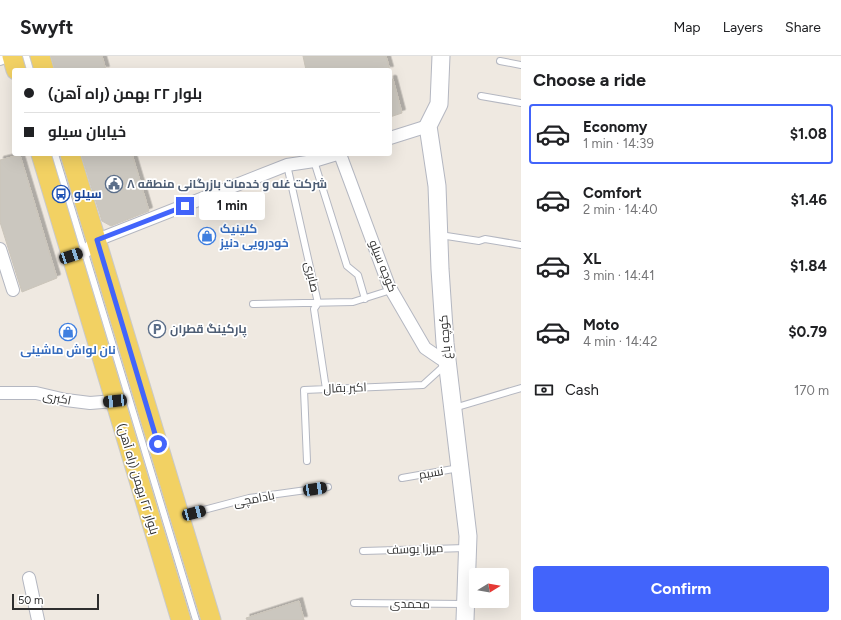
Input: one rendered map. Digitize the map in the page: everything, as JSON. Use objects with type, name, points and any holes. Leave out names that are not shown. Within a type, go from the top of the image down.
[{"type":"main road","points":[[12,56],[15,68]]},
{"type":"main road","points":[[40,56],[43,68]]},
{"type":"main road","points":[[428,126],[439,104],[442,56]]},
{"type":"main road","name":"کوچه باغ","points":[[428,126],[437,186],[447,363],[468,536],[466,612]]},
{"type":"main road","name":"بلوار ۲۲ بهمن (راه آهن)","points":[[42,156],[84,249],[180,516],[211,620]]},
{"type":"main road","name":"بلوار ۲۲ بهمن (راه آهن)","points":[[70,156],[84,249],[115,401],[181,620]]},
{"type":"street","points":[[0,59],[6,56]]},
{"type":"street","points":[[392,137],[428,126]]},
{"type":"street","points":[[84,249],[287,165],[314,161],[330,156]]},
{"type":"street","name":"کوچه سیلو","points":[[341,156],[391,290],[425,348],[447,363]]},
{"type":"street","points":[[0,249],[13,290]]},
{"type":"street","name":"اکبری","points":[[0,393],[36,393],[66,400],[90,403],[115,401]]},
{"type":"street","points":[[30,578],[38,620]]},
{"type":"lane","points":[[26,56],[29,68]]},
{"type":"lane","points":[[500,61],[521,65]]},
{"type":"lane","points":[[481,96],[521,103]]},
{"type":"lane","points":[[56,156],[196,620]]},
{"type":"lane","points":[[314,161],[348,266],[358,275],[365,299]]},
{"type":"lane","name":"صابری","points":[[287,165],[318,303],[314,309],[326,389]]},
{"type":"lane","points":[[439,235],[479,241],[485,239],[521,246]]},
{"type":"lane","points":[[253,304],[353,302],[391,290]]},
{"type":"lane","name":"اکبر بقال","points":[[307,461],[304,390],[423,385],[447,363]]},
{"type":"lane","points":[[453,409],[521,388]]},
{"type":"lane","name":"نسیم","points":[[402,478],[460,468]]},
{"type":"lane","name":"بادامچی","points":[[180,516],[249,498],[328,487]]},
{"type":"lane","name":"میرزا یوسف","points":[[363,551],[468,548]]},
{"type":"lane","name":"محمدی","points":[[354,603],[466,612]]},
{"type":"building","points":[[51,56],[102,56],[105,68],[54,68]]},
{"type":"building","points":[[303,56],[386,56],[389,68],[306,68]]},
{"type":"building","points":[[392,79],[393,79],[402,113],[392,116]]},
{"type":"building","points":[[20,156],[57,278],[22,292],[0,222],[0,160]]},
{"type":"building","name":"شرکت غله و خدمات بازرگانی منطقه ۸","points":[[82,156],[133,156],[149,211],[111,226],[102,221]]},
{"type":"building","points":[[299,601],[304,620],[247,620],[246,618]]},
{"type":"place","name":"شرکت غله و خدمات بازرگانی منطقه ۸","points":[[114,184]]},
{"type":"place","name":"سیلو","points":[[61,194]]},
{"type":"place","name":"کلینیک خودرویی دنیز","points":[[207,236]]},
{"type":"place","name":"پارکینگ قطران","points":[[157,329]]},
{"type":"place","name":"نان لواش ماشینی","points":[[68,332]]},
{"type":"route","points":[[158,444],[97,240],[185,206]]}]
